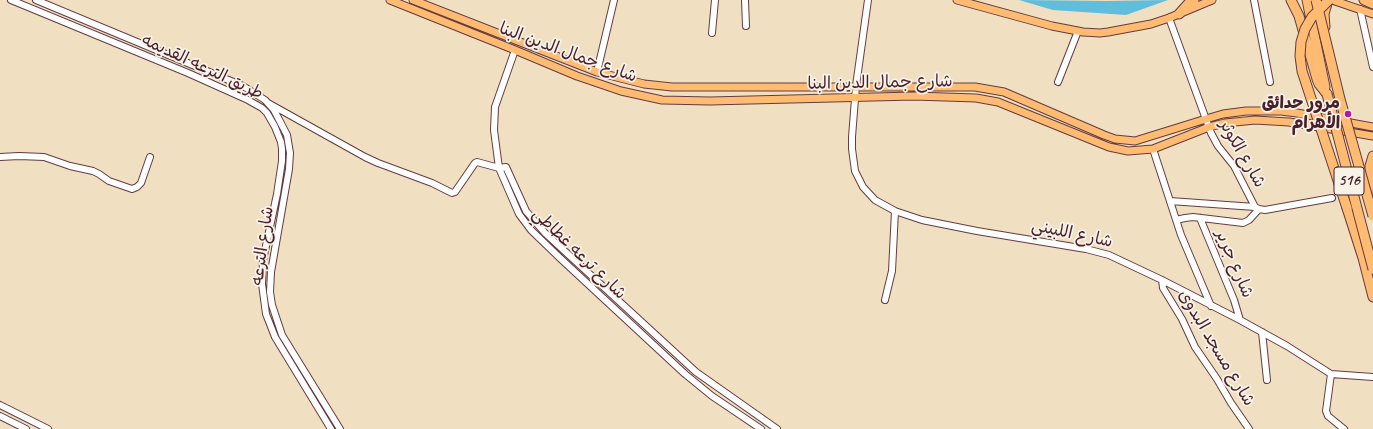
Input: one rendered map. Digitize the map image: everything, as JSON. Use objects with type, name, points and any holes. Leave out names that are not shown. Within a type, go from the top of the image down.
[{"type":"highway","points":[[1179,14],[1194,0]]},
{"type":"highway","points":[[1291,0],[1299,16],[1317,79],[1327,94]]},
{"type":"highway","name":"516","points":[[1307,0],[1327,94],[1373,269]]},
{"type":"highway","name":"516","points":[[1316,0],[1325,40],[1373,216]]},
{"type":"highway","points":[[1325,40],[1324,14],[1329,0]]},
{"type":"highway","points":[[1329,0],[1312,17],[1301,42],[1300,56],[1302,72],[1363,258],[1373,297]]},
{"type":"highway","points":[[1362,4],[1373,4]]},
{"type":"highway","points":[[1368,196],[1370,166],[1373,156]]},
{"type":"main road","name":"شارع جمال الدين البنا","points":[[390,0],[577,76],[621,91],[662,100],[710,101],[914,96],[986,99],[1013,108],[1115,149],[1128,151],[1153,149],[1208,127],[1225,123],[1255,120],[1272,120],[1373,136]]},
{"type":"main road","name":"شارع جمال الدين البنا","points":[[413,0],[597,72],[644,84],[672,87],[975,87],[1004,92],[1115,139],[1136,141],[1223,114],[1246,111],[1281,111],[1373,126]]},
{"type":"main road","points":[[957,0],[1052,26],[1078,31],[1108,32],[1151,24],[1212,0]]},
{"type":"main road","points":[[1332,0],[1362,4],[1373,14]]},
{"type":"main road","points":[[1223,114],[1225,123]]},
{"type":"street","name":"طريق الترعه القديمه","points":[[11,0],[163,62],[246,99],[265,111],[271,119],[281,142],[282,161],[263,260],[262,284],[266,314],[277,341],[332,429]]},
{"type":"street","name":"طريق الترعه القديمه","points":[[36,0],[243,86],[254,92],[268,103],[281,123],[289,144]]},
{"type":"street","points":[[597,72],[614,0]]},
{"type":"street","points":[[712,33],[714,0]]},
{"type":"street","points":[[745,0],[746,26]]},
{"type":"street","name":"شارع اللبيني","points":[[868,0],[856,86],[852,137],[855,171],[863,187],[871,197],[883,206],[922,220],[1096,252],[1117,258],[1240,320],[1287,346],[1331,374],[1373,377]]},
{"type":"street","points":[[1254,0],[1270,82]]},
{"type":"street","points":[[1362,4],[1373,67]]},
{"type":"street","name":"شارع الكوثر","points":[[1169,18],[1208,127],[1218,146],[1234,166],[1257,208],[1265,210],[1332,198]]},
{"type":"street","points":[[1058,82],[1078,31]]},
{"type":"street","name":"شارع ترعه غطاطي","points":[[516,50],[494,110],[494,130],[502,167],[519,214],[531,230],[676,366],[704,390],[761,429]]},
{"type":"street","points":[[268,103],[365,157],[432,183],[452,193],[455,192],[475,163],[477,162],[502,167]]},
{"type":"street","name":"شارع الترعه","points":[[289,144],[290,159],[271,272],[270,292],[272,305],[282,335],[340,429]]},
{"type":"street","points":[[1153,149],[1176,220],[1211,306]]},
{"type":"street","points":[[0,157],[44,157],[70,166],[93,171],[109,181],[132,189],[141,183],[150,157]]},
{"type":"street","name":"شارع ترعه غطاطي","points":[[502,167],[507,168],[523,207],[534,222],[569,256],[703,378],[777,429]]},
{"type":"street","points":[[278,187],[285,188]]},
{"type":"street","points":[[1170,201],[1257,208]]},
{"type":"street","name":"شارع جرير","points":[[1176,220],[1185,218],[1200,218],[1242,223],[1249,220],[1257,208]]},
{"type":"street","points":[[885,300],[892,271],[895,211]]},
{"type":"street","name":"شارع جرير","points":[[1200,218],[1234,300],[1240,320]]},
{"type":"street","name":"شارع مسجد البدوى","points":[[1162,280],[1163,288],[1182,319],[1195,347],[1217,379],[1231,403],[1250,429]]},
{"type":"street","points":[[1262,332],[1266,380]]},
{"type":"street","points":[[1331,374],[1326,411],[1328,416],[1344,429]]},
{"type":"street","points":[[732,409],[738,402]]},
{"type":"street","points":[[0,406],[48,429]]},
{"type":"street","points":[[0,417],[26,429]]},
{"type":"water","points":[[1019,0],[1168,0],[1126,15],[1053,10]]},
{"type":"place","name":"مرور حدائق الأهرام","points":[[1348,114]]}]
